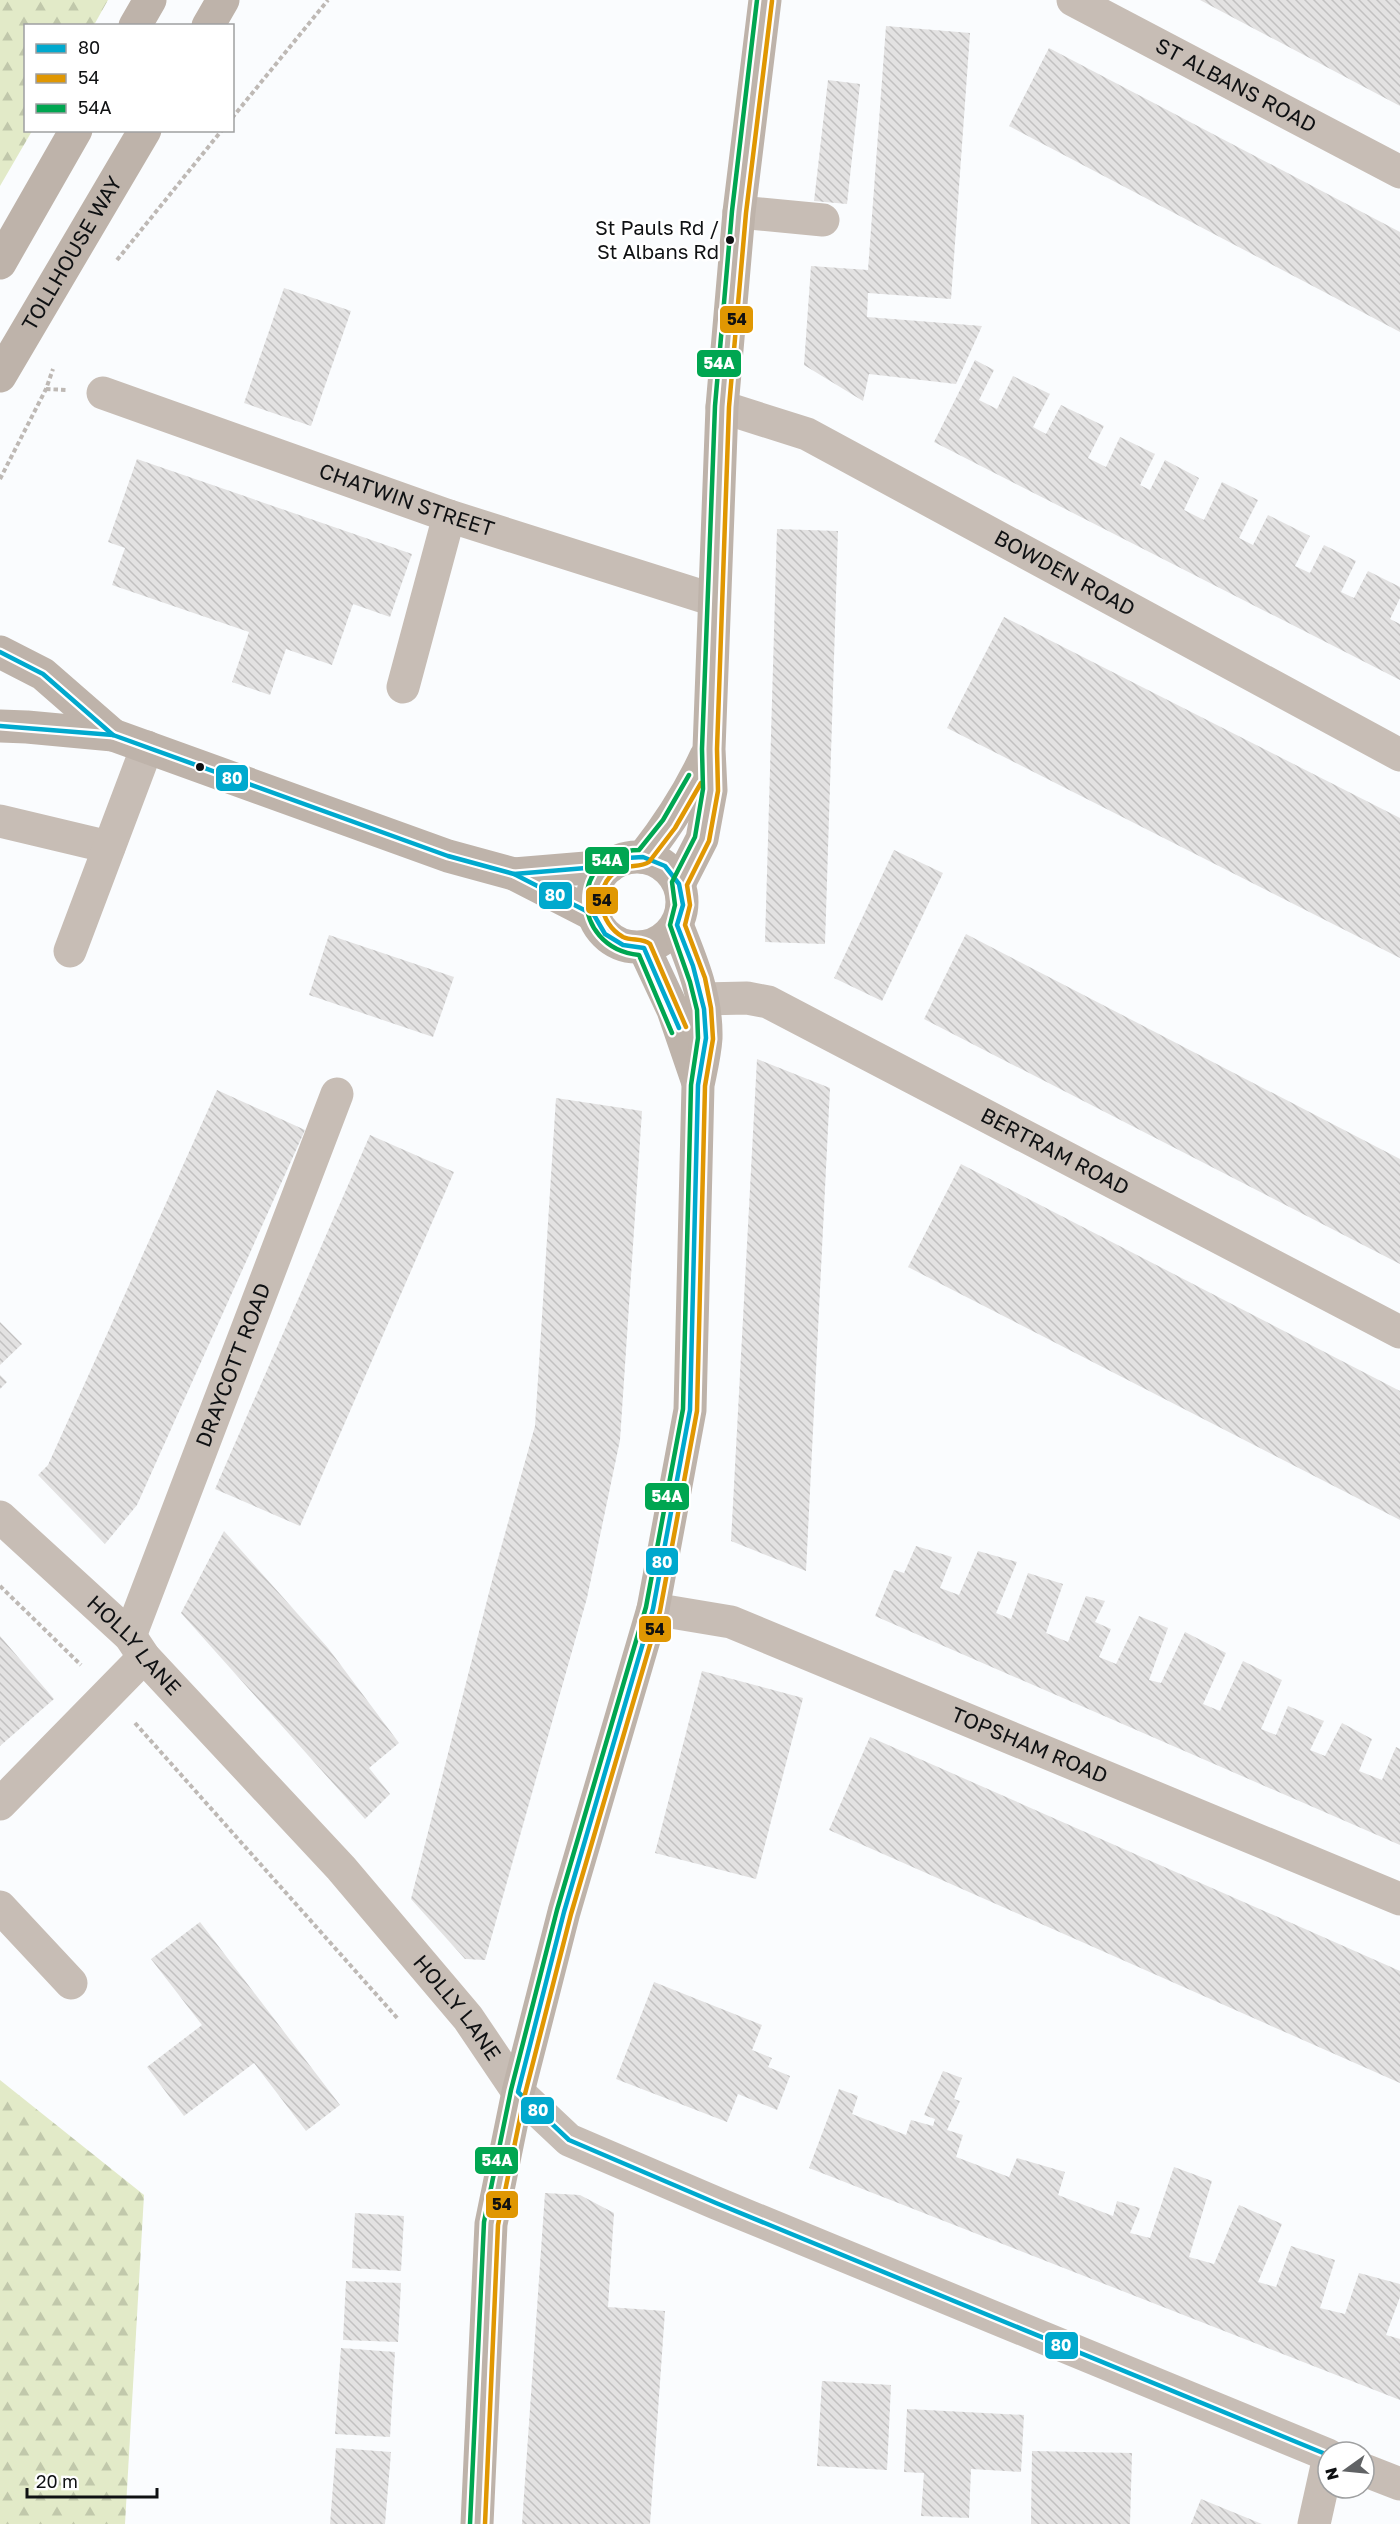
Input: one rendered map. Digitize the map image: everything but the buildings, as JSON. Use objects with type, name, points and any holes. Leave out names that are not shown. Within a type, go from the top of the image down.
[{"type":"main road","points":[[136,24],[150,0]]},
{"type":"main road","points":[[209,24],[223,0]]},
{"type":"main road","points":[[679,884],[702,839],[711,790],[714,600],[722,407],[739,212],[765,0]]},
{"type":"main road","points":[[0,263],[75,132]]},
{"type":"main road","name":"TOLLHOUSE WAY","points":[[0,376],[144,132]]},
{"type":"main road","points":[[0,652],[43,674],[113,735]]},
{"type":"main road","points":[[0,726],[113,735],[448,856],[514,874],[594,915]]},
{"type":"main road","points":[[643,857],[669,824],[692,786],[710,749]]},
{"type":"main road","points":[[514,874],[610,866],[626,858],[643,857],[665,866],[679,884],[683,905],[677,925],[663,940],[644,948],[623,945],[605,934],[594,915],[592,897],[598,880],[610,866]]},
{"type":"main road","points":[[477,2524],[491,2224],[518,2092],[564,1912],[652,1609],[690,1410],[698,1085],[706,1039],[702,999],[694,968],[677,925]]},
{"type":"main road","points":[[644,948],[672,1010],[698,1085]]},
{"type":"street","name":"ST ALBANS ROAD","points":[[1073,0],[1400,172]]},
{"type":"street","points":[[739,212],[823,220]]},
{"type":"street","name":"CHATWIN STREET","points":[[103,393],[449,516],[714,600]]},
{"type":"street","name":"BOWDEN ROAD","points":[[722,407],[807,434],[1400,755]]},
{"type":"street","points":[[402,687],[449,516]]},
{"type":"street","points":[[70,951],[147,747]]},
{"type":"street","points":[[0,821],[109,847]]},
{"type":"street","name":"BERTRAM ROAD","points":[[702,999],[747,998],[768,1002],[1400,1332]]},
{"type":"street","name":"DRAYCOTT ROAD","points":[[137,1646],[336,1094]]},
{"type":"street","name":"HOLLY LANE","points":[[0,1517],[137,1646],[341,1868],[468,2018],[518,2092],[569,2140],[716,2204],[1316,2450]]},
{"type":"street","name":"TOPSHAM ROAD","points":[[652,1609],[731,1622],[1400,1899]]},
{"type":"street","points":[[0,1804],[108,1692],[137,1646]]},
{"type":"street","points":[[0,1907],[71,1983]]},
{"type":"street","points":[[1376,2475],[1400,2484]]},
{"type":"street","points":[[1314,2524],[1319,2500]]},
{"type":"path","points":[[234,116],[328,0]]},
{"type":"path","points":[[114,264],[220,132]]},
{"type":"path","points":[[0,479],[45,389]]},
{"type":"path","points":[[0,1586],[108,1692],[399,2020]]},
{"type":"green space","points":[[0,0],[108,0],[95,24],[24,24],[24,132],[31,132],[0,186]]},
{"type":"green space","points":[[0,2080],[144,2195],[125,2524],[0,2524]]},
{"type":"transit line","name":"54A","points":[[470,2524],[484,2222],[511,2090],[557,1910],[646,1607],[683,1409],[691,1085],[698,1038],[697,1010],[690,982],[670,925],[675,905],[672,882],[695,837],[703,789],[702,749],[715,406],[732,211],[757,0]]},
{"type":"transit line","name":"54","points":[[485,2524],[498,2225],[525,2094],[571,1914],[660,1611],[697,1411],[705,1086],[713,1039],[711,1008],[705,978],[685,925],[690,905],[687,885],[709,841],[718,791],[717,749],[729,407],[746,213],[772,1]]},
{"type":"transit line","name":"80","points":[[0,652],[43,674],[113,735]]},
{"type":"transit line","name":"80","points":[[0,726],[113,735],[448,856],[514,874],[594,915],[605,934],[623,945],[644,948],[679,1028]]},
{"type":"transit line","name":"54A","points":[[672,1033],[639,955],[616,949],[600,936],[590,919],[586,900],[590,882],[600,866],[616,855],[639,850],[663,820],[689,775]]},
{"type":"transit line","name":"54","points":[[686,1027],[650,944],[623,937],[615,931],[604,914],[602,895],[604,885],[618,870],[649,862],[675,828],[701,783]]},
{"type":"transit line","name":"80","points":[[514,874],[610,866],[626,858],[643,857],[665,866],[679,884],[683,905],[677,925],[693,966],[704,1009],[706,1038],[698,1085],[690,1410],[653,1609],[564,1912],[518,2092],[569,2140],[716,2203],[1316,2450]]},
{"type":"place","name":"St Pauls Rd / St Albans Rd","points":[[730,240]]}]
